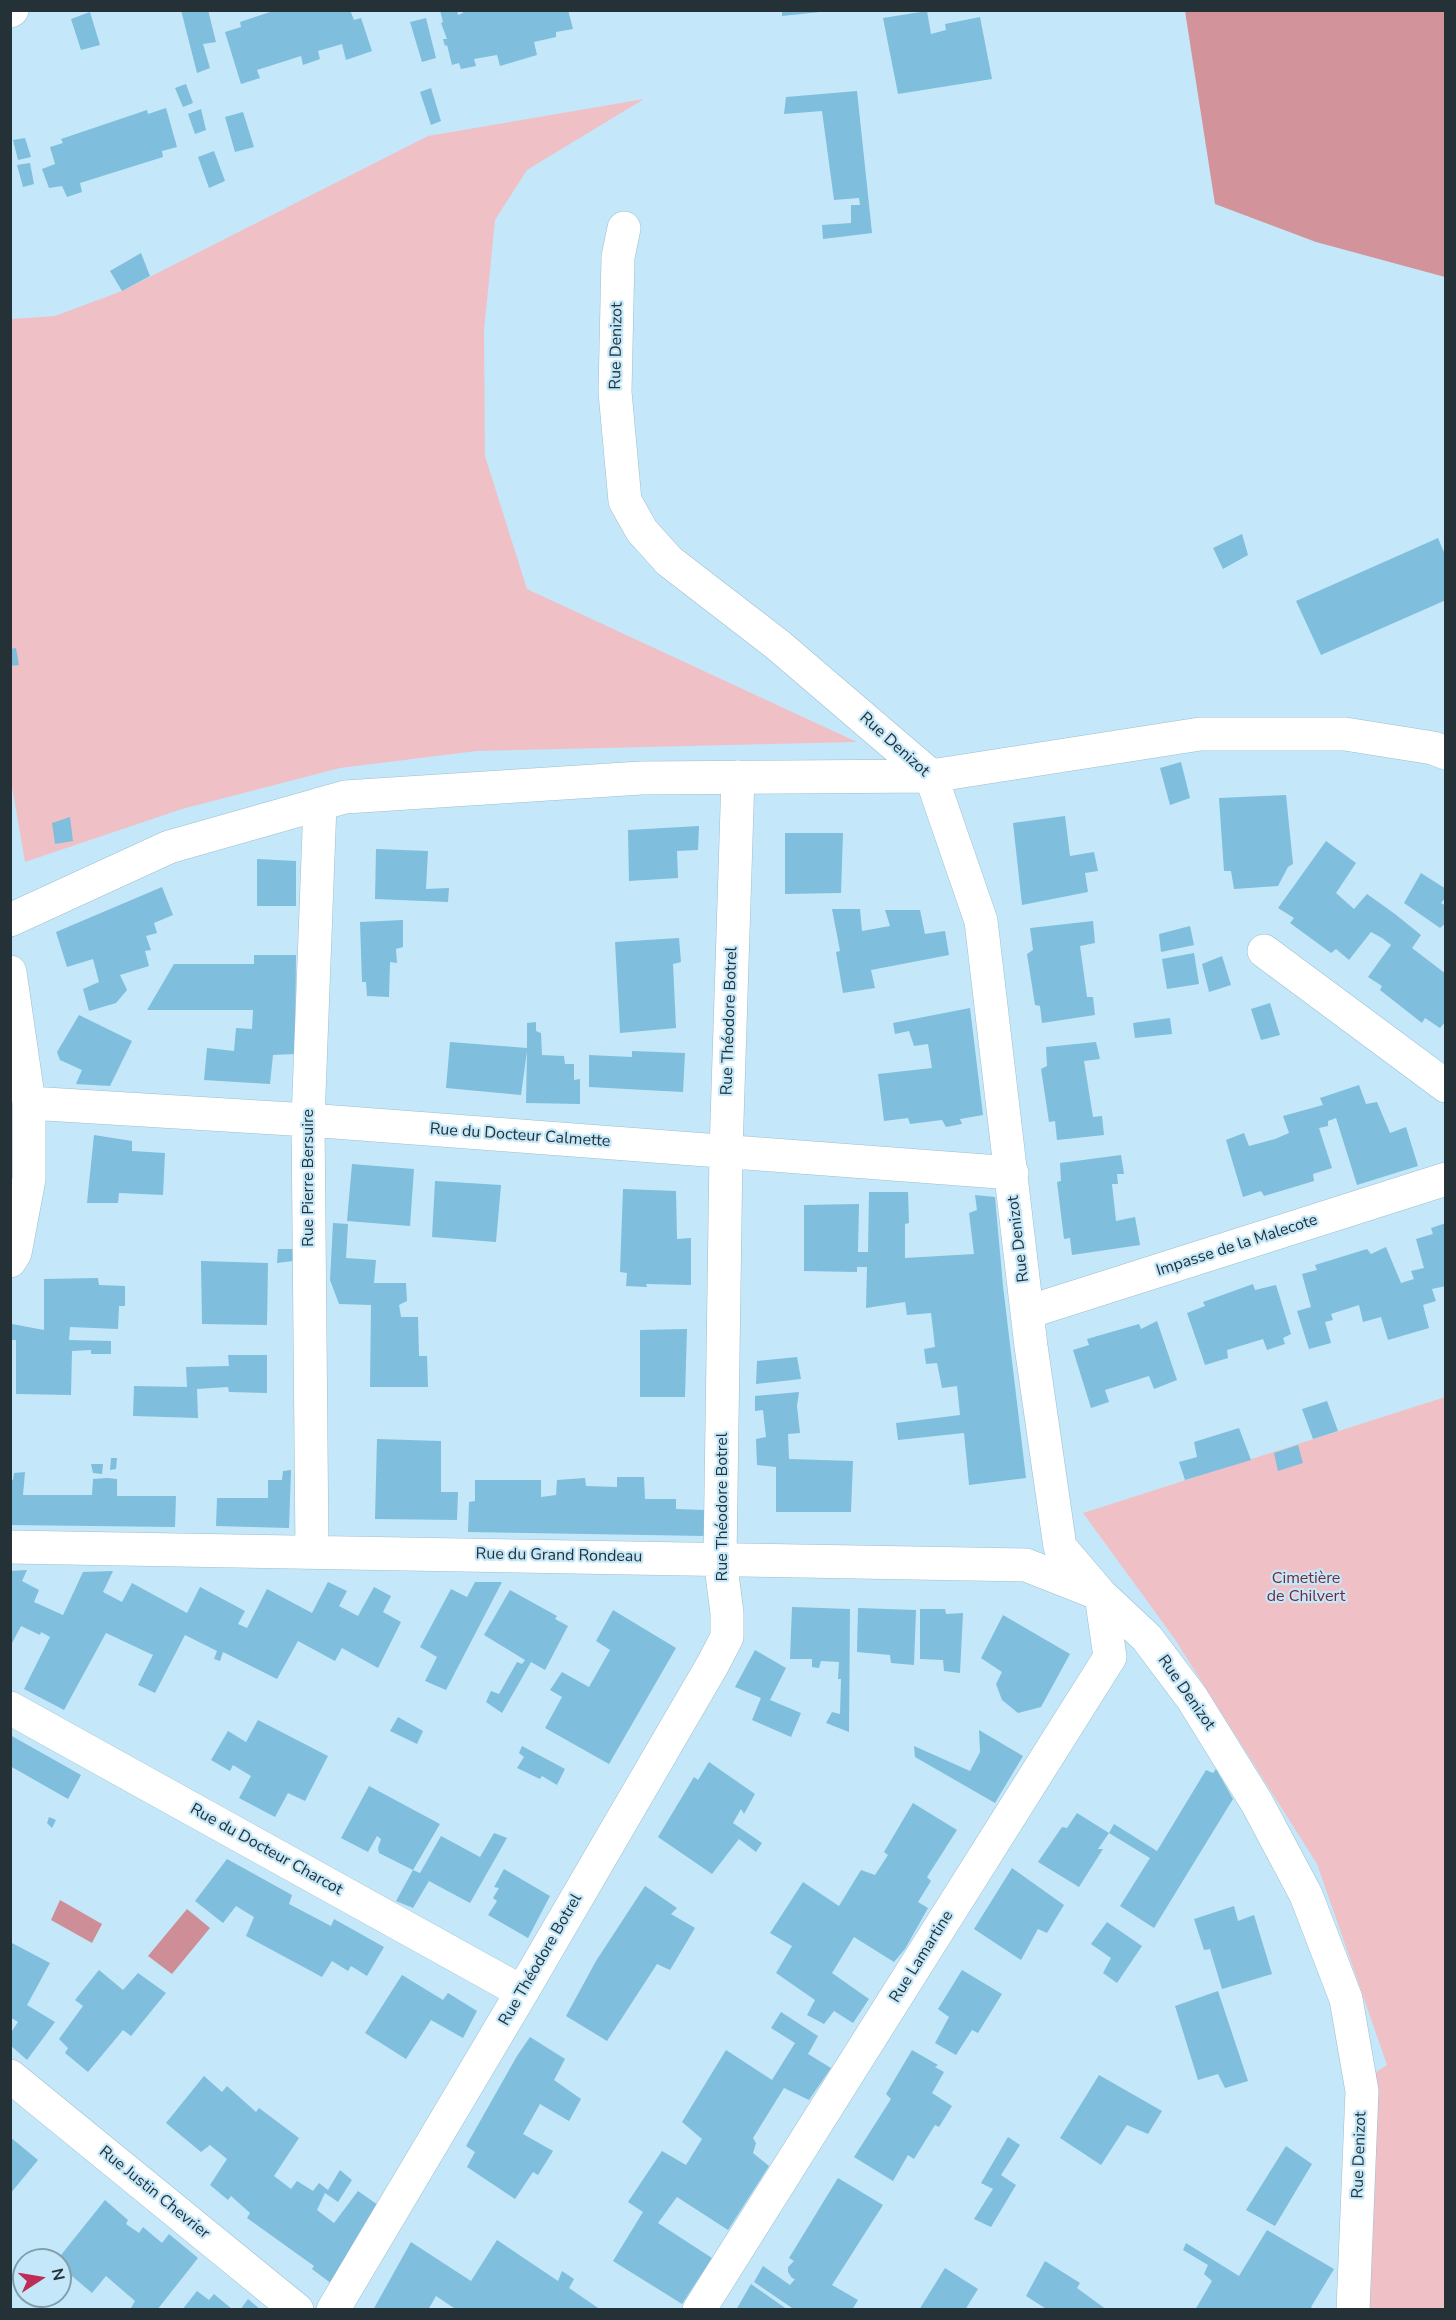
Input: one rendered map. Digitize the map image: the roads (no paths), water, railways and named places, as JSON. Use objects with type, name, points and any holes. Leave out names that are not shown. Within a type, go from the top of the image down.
[{"type":"street","name":"Rue Denizot","points":[[624,228],[618,257],[615,392],[625,501],[642,531],[669,561],[778,645],[931,776],[981,921],[1028,1312],[1060,1547],[1101,1595],[1147,1638],[1192,1698],[1257,1803],[1306,1895],[1346,1999],[1362,2091],[1353,2310]]},
{"type":"street","points":[[10,920],[168,847],[345,797],[641,778],[931,776],[1200,735],[1344,735],[1433,748],[1446,753]]},
{"type":"street","name":"Rue Théodore Botrel","points":[[333,2310],[522,1992],[727,1637],[728,1626],[720,1559],[726,1152],[738,777]]},
{"type":"street","name":"Rue Pierre Bersuire","points":[[312,1551],[308,1120],[320,804]]},
{"type":"street","points":[[1264,951],[1446,1086]]},
{"type":"street","points":[[10,972],[28,1104],[29,1179],[15,1253],[10,1261]]},
{"type":"street","name":"Rue du Docteur Calmette","points":[[28,1104],[308,1120],[1012,1173]]},
{"type":"street","name":"Impasse de la Malecote","points":[[1028,1312],[1446,1179]]},
{"type":"street","name":"Rue du Grand Rondeau","points":[[10,1547],[1026,1566],[1101,1595]]},
{"type":"street","name":"Rue Lamartine","points":[[699,2310],[1110,1657],[1101,1595]]},
{"type":"street","name":"Rue du Docteur Charcot","points":[[10,1708],[522,1992]]},
{"type":"street","name":"Rue Justin Chevrier","points":[[10,2076],[297,2310]]},
{"type":"park label","name":"Cimetière de Chilvert","points":[[1306,1588]]}]
